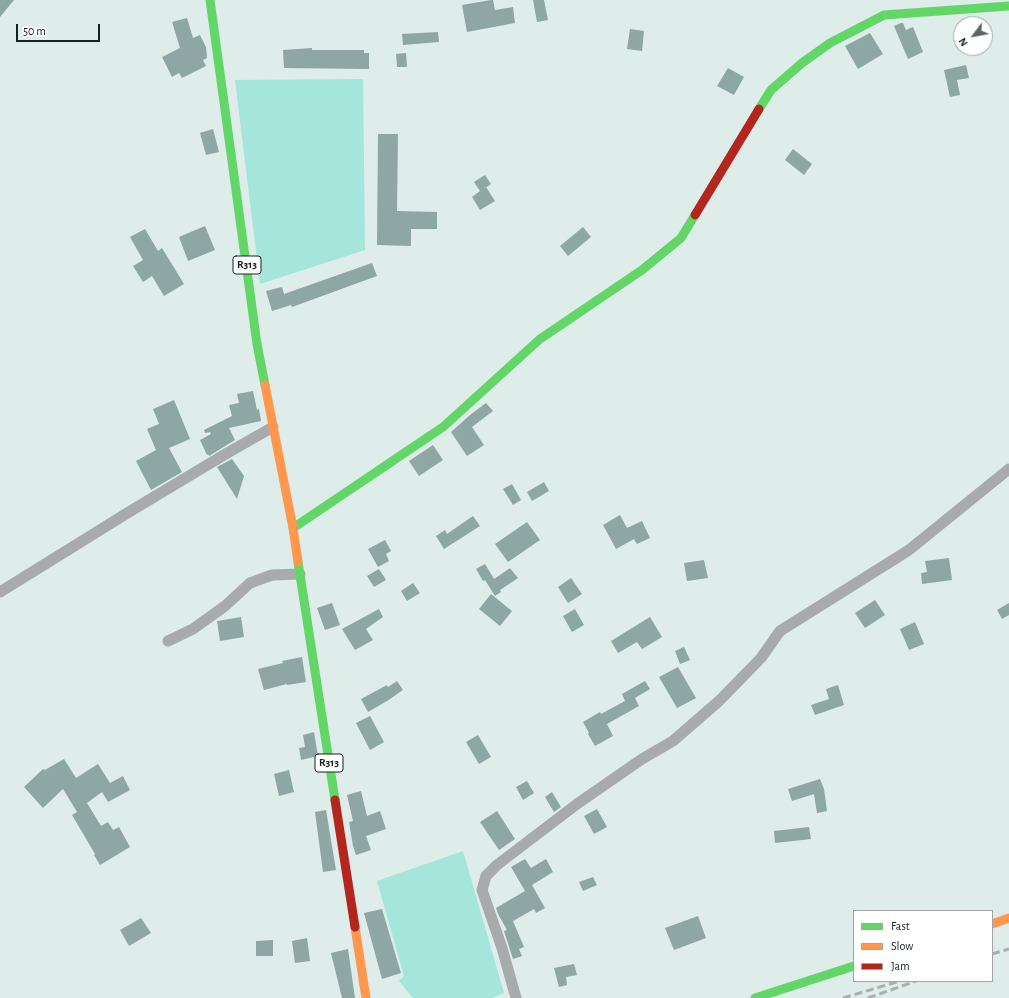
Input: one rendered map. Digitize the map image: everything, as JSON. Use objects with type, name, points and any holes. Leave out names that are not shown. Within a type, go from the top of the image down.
[{"type":"street","name":"R313","points":[[210,0],[257,344],[293,528],[366,998]]},
{"type":"street","points":[[293,528],[443,427],[540,339],[642,270],[681,238],[771,90],[802,63],[830,43],[884,15],[1009,6]]},
{"type":"street","points":[[0,592],[129,512],[273,427]]},
{"type":"street","points":[[516,998],[502,948],[482,890],[486,876],[497,865],[577,804],[642,759],[673,742],[719,701],[761,658],[780,631],[909,550],[1009,470]]},
{"type":"street","points":[[168,641],[193,629],[225,606],[250,584],[272,575],[300,574]]},
{"type":"street","points":[[993,924],[1009,918]]},
{"type":"street","points":[[755,998],[853,966]]},
{"type":"shaded area","points":[[363,79],[365,250],[260,284],[235,80]]},
{"type":"shaded area","points":[[463,851],[504,993],[492,998],[413,998],[399,981],[404,976],[377,881]]},
{"type":"building","points":[[0,0],[14,0],[0,17]]},
{"type":"building","points":[[493,0],[495,10],[513,7],[515,23],[467,32],[462,5]]},
{"type":"building","points":[[533,0],[544,0],[548,20],[537,22]]},
{"type":"building","points":[[187,18],[193,38],[200,35],[206,47],[207,58],[203,60],[206,66],[182,78],[179,73],[172,77],[162,57],[180,48],[172,22]]},
{"type":"building","points":[[903,23],[906,30],[913,27],[923,52],[908,59],[894,26]]},
{"type":"building","points":[[630,29],[644,31],[642,51],[627,49]]},
{"type":"building","points":[[438,32],[439,42],[403,45],[402,34]]},
{"type":"building","points":[[870,33],[883,54],[858,69],[845,46]]},
{"type":"building","points":[[312,48],[312,50],[364,50],[364,53],[369,53],[369,69],[284,68],[283,50]]},
{"type":"building","points":[[406,53],[407,67],[397,67],[396,54]]},
{"type":"building","points":[[966,65],[969,78],[957,80],[960,95],[950,97],[944,70]]},
{"type":"building","points":[[728,68],[744,77],[734,95],[717,86]]},
{"type":"building","points":[[213,129],[219,152],[206,155],[200,133]]},
{"type":"building","points":[[378,134],[398,134],[397,211],[437,212],[437,229],[411,229],[411,246],[377,245]]},
{"type":"building","points":[[793,149],[812,164],[804,175],[785,160]]},
{"type":"building","points":[[485,175],[491,184],[486,187],[495,201],[480,210],[472,197],[480,191],[474,182]]},
{"type":"building","points":[[205,226],[215,250],[188,261],[179,237]]},
{"type":"building","points":[[583,227],[591,237],[568,256],[560,246]]},
{"type":"building","points":[[145,229],[158,251],[162,248],[184,284],[164,296],[152,276],[143,282],[133,266],[143,260],[130,237]]},
{"type":"building","points":[[372,263],[377,276],[292,307],[291,305],[272,311],[266,291],[282,287],[284,294]]},
{"type":"building","points":[[253,391],[261,421],[229,428],[235,440],[209,456],[208,454],[207,455],[200,440],[211,434],[210,432],[205,433],[204,430],[232,416],[229,405],[239,403],[237,394]]},
{"type":"building","points":[[174,400],[190,439],[169,448],[182,472],[151,490],[136,461],[156,450],[147,429],[159,424],[153,409]]},
{"type":"building","points":[[486,403],[493,411],[472,427],[484,445],[467,456],[451,432]]},
{"type":"building","points":[[433,445],[443,460],[419,476],[409,461]]},
{"type":"building","points":[[232,459],[244,476],[237,499],[217,467]]},
{"type":"building","points":[[544,482],[549,491],[532,501],[527,492]]},
{"type":"building","points":[[512,484],[521,500],[513,505],[503,489]]},
{"type":"building","points":[[620,515],[627,528],[642,521],[650,538],[637,544],[634,539],[616,549],[603,525]]},
{"type":"building","points":[[473,516],[480,526],[444,549],[436,536],[445,530],[447,534]]},
{"type":"building","points":[[527,522],[540,540],[508,562],[495,544]]},
{"type":"building","points":[[385,540],[391,551],[386,554],[389,561],[378,567],[368,549]]},
{"type":"building","points":[[949,558],[952,580],[922,584],[921,573],[927,572],[925,561]]},
{"type":"building","points":[[704,560],[708,578],[687,581],[684,563]]},
{"type":"building","points":[[485,564],[494,579],[510,568],[518,578],[500,590],[501,592],[495,596],[476,569]]},
{"type":"building","points":[[379,569],[386,580],[374,587],[367,576]]},
{"type":"building","points":[[571,578],[582,594],[568,603],[558,587]]},
{"type":"building","points":[[413,583],[420,593],[407,601],[401,591]]},
{"type":"building","points":[[491,594],[512,611],[500,626],[479,609]]},
{"type":"building","points":[[875,600],[885,615],[865,628],[855,613]]},
{"type":"building","points":[[332,603],[340,625],[325,630],[317,608]]},
{"type":"building","points":[[1009,603],[1009,615],[1002,619],[997,610]]},
{"type":"building","points":[[379,609],[383,617],[366,629],[373,640],[355,650],[342,629]]},
{"type":"building","points":[[575,609],[584,625],[572,632],[563,616]]},
{"type":"building","points":[[241,617],[244,637],[220,641],[217,621]]},
{"type":"building","points":[[650,617],[662,637],[642,649],[637,642],[618,653],[611,641]]},
{"type":"building","points":[[915,622],[924,644],[909,650],[900,629]]},
{"type":"building","points":[[684,647],[690,660],[680,664],[675,651]]},
{"type":"building","points":[[302,657],[306,682],[287,684],[264,690],[258,669],[283,663],[282,661]]},
{"type":"building","points":[[678,667],[696,698],[677,708],[659,677]]},
{"type":"building","points":[[397,681],[403,690],[368,712],[361,699],[387,685],[388,687]]},
{"type":"building","points":[[645,681],[650,689],[635,698],[639,706],[607,724],[613,736],[595,746],[583,722],[600,712],[601,714],[625,701],[622,694]]},
{"type":"building","points":[[838,685],[844,705],[815,715],[811,705],[829,699],[826,689]]},
{"type":"building","points":[[370,716],[384,742],[370,750],[356,723]]},
{"type":"building","points":[[314,732],[318,756],[301,760],[299,748],[305,747],[303,735]]},
{"type":"building","points":[[478,735],[491,757],[479,764],[466,742]]},
{"type":"building","points":[[64,759],[76,778],[98,764],[110,783],[123,776],[130,790],[108,802],[102,792],[87,803],[101,826],[108,822],[113,830],[119,827],[130,847],[100,865],[72,815],[77,812],[63,789],[43,808],[24,787],[43,769],[45,770]]},
{"type":"building","points":[[289,770],[294,792],[279,796],[274,774]]},
{"type":"building","points":[[820,779],[824,789],[827,811],[817,813],[814,794],[792,801],[788,789]]},
{"type":"building","points":[[527,781],[534,793],[523,800],[516,787]]},
{"type":"building","points":[[361,791],[367,816],[380,811],[386,829],[366,836],[371,850],[356,855],[349,822],[353,821],[347,795]]},
{"type":"building","points":[[552,792],[561,807],[554,812],[545,797]]},
{"type":"building","points":[[597,809],[607,827],[594,834],[584,816]]},
{"type":"building","points":[[326,810],[336,870],[323,872],[315,812]]},
{"type":"building","points":[[497,811],[515,839],[499,850],[480,822]]},
{"type":"building","points":[[809,827],[811,839],[775,843],[774,831]]},
{"type":"building","points":[[525,859],[531,868],[546,859],[553,872],[532,885],[545,908],[536,913],[534,909],[513,921],[524,947],[519,949],[522,956],[513,959],[504,931],[507,930],[496,908],[525,891],[511,867]]},
{"type":"building","points":[[593,877],[597,885],[583,891],[579,882]]},
{"type":"building","points":[[382,909],[401,973],[382,979],[364,913]]},
{"type":"building","points":[[698,916],[706,938],[674,950],[665,928]]},
{"type":"building","points":[[141,918],[151,933],[129,946],[120,930]]},
{"type":"building","points":[[307,938],[310,961],[295,963],[292,941]]},
{"type":"building","points":[[273,940],[273,956],[256,956],[256,941]]},
{"type":"building","points":[[348,949],[355,998],[342,998],[331,953]]},
{"type":"building","points":[[574,964],[577,975],[566,977],[567,985],[559,987],[554,968]]},
{"type":"railway","points":[[993,954],[1009,949]]},
{"type":"railway","points":[[843,998],[897,982]]},
{"type":"railway","points":[[868,998],[913,982]]},
{"type":"traffic: fast","points":[[210,0],[257,344],[265,385]]},
{"type":"traffic: fast","points":[[759,109],[771,90],[802,63],[830,43],[884,15],[1009,6]]},
{"type":"traffic: fast","points":[[293,528],[443,427],[540,339],[642,270],[681,238],[695,215]]},
{"type":"traffic: fast","points":[[298,562],[335,800]]},
{"type":"traffic: fast","points":[[755,998],[853,966]]},
{"type":"traffic: slow","points":[[265,385],[293,528],[298,562]]},
{"type":"traffic: slow","points":[[993,924],[1009,918]]},
{"type":"traffic: slow","points":[[355,927],[366,998]]},
{"type":"traffic: jam","points":[[695,215],[759,109]]},
{"type":"traffic: jam","points":[[335,800],[355,927]]}]
